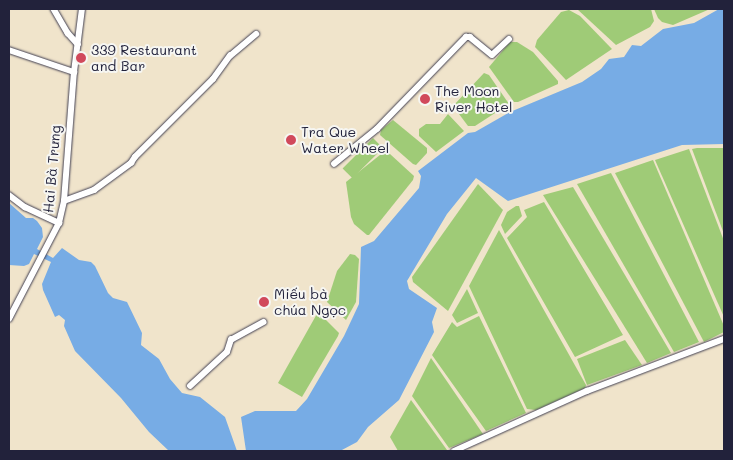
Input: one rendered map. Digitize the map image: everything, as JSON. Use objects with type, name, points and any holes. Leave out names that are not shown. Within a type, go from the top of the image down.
[{"type":"street","points":[[54,9],[62,25],[78,44]]},
{"type":"street","name":"Hai Bà Trưng","points":[[9,319],[60,224],[64,201],[74,72],[82,9]]},
{"type":"street","points":[[64,201],[94,190],[130,164],[134,157],[213,79],[230,56],[256,34]]},
{"type":"street","points":[[334,164],[376,129],[466,38],[470,37],[492,55],[509,39]]},
{"type":"street","points":[[9,50],[74,72]]},
{"type":"street","points":[[9,195],[25,207],[60,224]]},
{"type":"street","points":[[190,386],[227,352],[231,340],[263,322]]},
{"type":"street","points":[[454,451],[587,391],[724,339]]},
{"type":"green space","points":[[577,9],[651,9],[654,21],[650,27],[616,45]]},
{"type":"green space","points":[[654,9],[710,9],[673,25],[662,22]]},
{"type":"green space","points":[[569,10],[580,16],[612,49],[566,80],[535,47],[537,40],[561,12]]},
{"type":"green space","points":[[510,42],[517,42],[533,52],[558,81],[558,84],[518,102],[514,102],[489,67]]},
{"type":"green space","points":[[484,73],[489,75],[509,104],[475,126],[468,126],[453,106]]},
{"type":"green space","points":[[448,114],[464,131],[436,152],[419,136],[419,129],[426,124],[440,124]]},
{"type":"green space","points":[[393,120],[427,148],[427,153],[416,165],[380,135],[381,130]]},
{"type":"green space","points":[[373,138],[383,148],[352,178],[343,168]]},
{"type":"green space","points":[[723,148],[724,234],[692,149]]},
{"type":"green space","points":[[689,149],[724,241],[724,317],[655,160]]},
{"type":"green space","points":[[385,151],[414,176],[413,180],[369,235],[367,235],[354,224],[351,217],[346,182]]},
{"type":"green space","points":[[653,160],[724,326],[724,332],[704,342],[615,173]]},
{"type":"green space","points":[[611,173],[699,342],[674,352],[577,184]]},
{"type":"green space","points":[[478,184],[503,210],[448,311],[413,282],[412,277]]},
{"type":"green space","points":[[573,187],[671,353],[647,363],[543,195]]},
{"type":"green space","points":[[544,202],[623,335],[575,357],[507,238],[527,217],[524,210]]},
{"type":"green space","points":[[519,206],[522,216],[505,234],[501,225],[507,212]]},
{"type":"green space","points":[[499,230],[586,385],[585,388],[536,410],[527,409],[469,286]]},
{"type":"green space","points":[[350,254],[355,255],[359,259],[356,302],[346,320],[327,302],[337,271]]},
{"type":"green space","points":[[467,289],[478,313],[457,323],[452,315]]},
{"type":"green space","points":[[318,312],[339,333],[302,397],[278,383]]},
{"type":"green space","points":[[479,316],[526,413],[486,431],[432,355],[452,322],[457,327]]},
{"type":"green space","points":[[625,340],[642,365],[587,385],[577,359]]},
{"type":"green space","points":[[431,358],[483,434],[449,448],[412,396]]},
{"type":"green space","points":[[411,400],[447,450],[398,451],[390,437]]},
{"type":"water","points":[[719,9],[724,9],[724,144],[682,145],[508,201],[476,178],[447,214],[407,281],[409,289],[437,308],[432,322],[434,332],[399,400],[368,427],[357,442],[340,451],[246,451],[241,417],[255,411],[296,411],[307,399],[344,336],[359,304],[361,247],[374,241],[419,188],[421,176],[418,171],[468,133],[475,132],[510,112],[582,82],[601,69],[609,59],[624,57],[632,45],[641,46],[663,29],[694,23]]},
{"type":"water","points":[[9,203],[26,218],[33,218],[37,221],[42,228],[43,237],[37,249],[53,258],[62,248],[79,260],[91,262],[95,266],[108,293],[113,298],[127,302],[142,333],[141,345],[159,359],[170,379],[182,393],[200,397],[225,417],[237,451],[169,451],[149,432],[121,398],[75,351],[64,326],[65,320],[59,315],[55,317],[42,284],[51,262],[34,254],[29,264],[24,266],[9,265]]},
{"type":"place","name":"339 Restaurant and Bar","points":[[81,58]]},
{"type":"place","name":"The Moon River Hotel","points":[[425,99]]},
{"type":"place","name":"Tra Que Water Wheel","points":[[291,140]]},
{"type":"place","name":"Miếu bà chúa Ngọc","points":[[264,302]]}]
